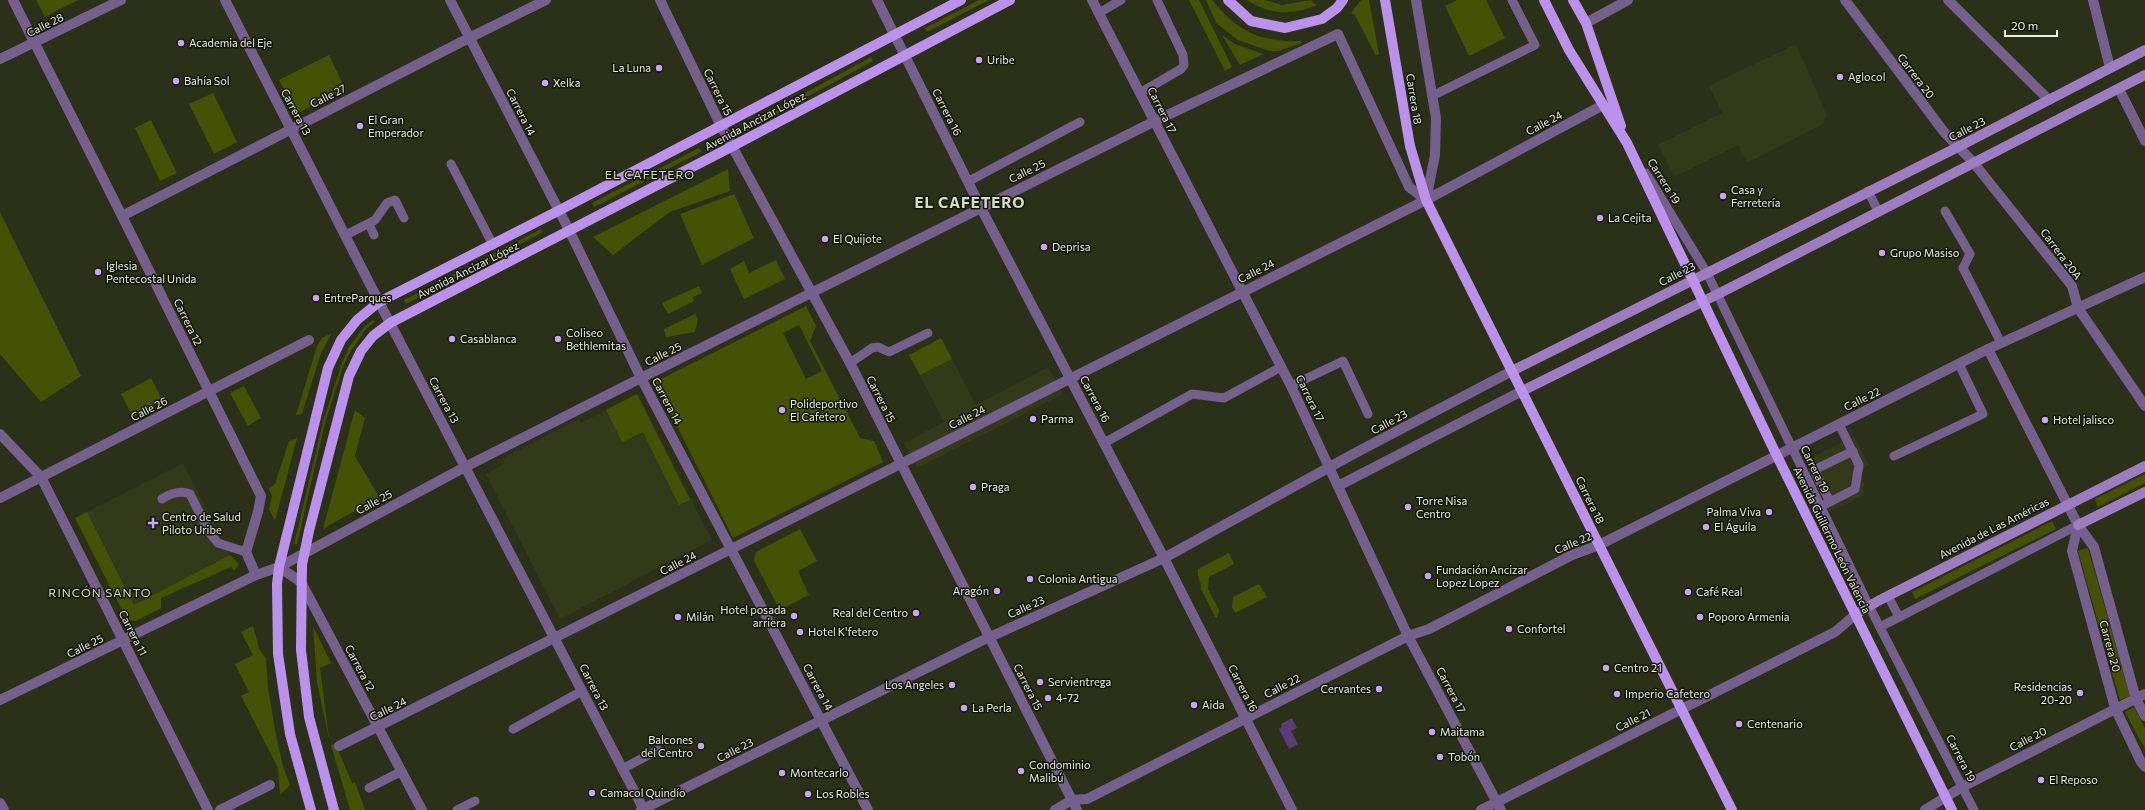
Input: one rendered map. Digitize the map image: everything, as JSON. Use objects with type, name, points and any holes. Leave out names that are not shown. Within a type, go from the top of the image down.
[{"type":"main road","name":"Avenida Ancizar López","points":[[311,810],[290,734],[278,654],[279,567],[328,368],[341,340],[357,320],[379,302],[493,245],[961,0]]},
{"type":"main road","name":"Avenida Ancizar López","points":[[334,810],[309,717],[301,650],[301,582],[303,554],[349,376],[361,351],[373,336],[390,323],[733,146],[1010,0]]},
{"type":"main road","points":[[1228,0],[1251,21],[1285,28],[1322,18],[1337,8],[1343,0]]},
{"type":"main road","name":"Carrera 18","points":[[1384,0],[1410,146],[1426,200],[1732,810]]},
{"type":"main road","name":"Carrera 19","points":[[1544,0],[1569,50],[1627,143],[1693,280]]},
{"type":"main road","points":[[1573,0],[1586,23],[1627,143]]},
{"type":"main road","name":"Calle 23","points":[[1512,371],[1958,147],[2145,50]]},
{"type":"main road","points":[[1522,391],[1717,294],[2145,75]]},
{"type":"main road","name":"Avenida Guillermo León Valencia","points":[[1693,280],[1777,456],[1952,810]]},
{"type":"main road","name":"Avenida de Las Américas","points":[[1856,614],[1888,596],[2145,466]]},
{"type":"main road","points":[[2078,525],[2145,492]]},
{"type":"street","name":"Carrera 12","points":[[12,0],[122,216],[261,496],[258,512],[246,552]]},
{"type":"street","name":"Calle 28","points":[[0,59],[121,0]]},
{"type":"street","name":"Carrera 13","points":[[225,0],[379,302],[643,810]]},
{"type":"street","name":"Carrera 14","points":[[450,0],[569,230],[642,378],[868,810]]},
{"type":"street","name":"Calle 27","points":[[122,216],[546,0]]},
{"type":"street","name":"Carrera 15","points":[[660,0],[721,126],[811,294],[850,363],[1077,810]]},
{"type":"street","name":"Carrera 16","points":[[877,0],[896,35],[904,56],[969,181],[981,208],[1164,558],[1244,719],[1292,810]]},
{"type":"street","name":"Carrera 17","points":[[1092,0],[1291,386],[1408,636],[1499,806]]},
{"type":"street","name":"Carrera 18","points":[[1338,34],[1409,187],[1426,200],[1436,155],[1436,118],[1416,0]]},
{"type":"street","points":[[1586,23],[1628,0]]},
{"type":"street","name":"Carrera 20","points":[[1845,0],[1944,132],[1974,162]]},
{"type":"street","points":[[1948,0],[2049,100]]},
{"type":"street","points":[[2093,0],[2110,68]]},
{"type":"street","name":"Calle 25","points":[[0,700],[124,641],[256,575],[279,567],[466,467],[642,378],[1155,121],[1338,34]]},
{"type":"street","points":[[2119,89],[2145,141]]},
{"type":"street","name":"Calle 24","points":[[339,746],[555,639],[1070,378],[1426,200],[1603,105]]},
{"type":"street","name":"Carrera 20A","points":[[1974,162],[2072,286],[2078,308],[2145,406]]},
{"type":"street","name":"Calle 22","points":[[1055,810],[1072,800],[1087,799],[1408,636],[1429,629],[1572,555],[1599,545],[1988,349],[2145,276]]},
{"type":"street","name":"Calle 26","points":[[0,498],[309,340]]},
{"type":"street","name":"Carrera 20","points":[[1988,349],[2078,525],[2094,548],[2141,696],[2145,716]]},
{"type":"street","name":"Calle 23","points":[[643,810],[990,637],[1164,558],[1329,467],[1512,371]]},
{"type":"street","points":[[1338,486],[1522,391]]},
{"type":"street","name":"Carrera 11","points":[[0,434],[41,477],[208,810]]},
{"type":"street","name":"Carrera 20","points":[[2078,525],[2072,551],[2115,708],[2140,762],[2145,767]]},
{"type":"street","points":[[246,552],[256,575]]},
{"type":"street","name":"Carrera 12","points":[[279,567],[301,582],[422,810]]},
{"type":"street","name":"Calle 21","points":[[1482,810],[1499,806],[1681,709],[1835,632],[1856,614]]},
{"type":"street","name":"Calle 20","points":[[1925,810],[1962,787],[2141,696]]},
{"type":"street","points":[[220,810],[270,785]]},
{"type":"street","points":[[0,803],[4,810]]},
{"type":"lane","points":[[1099,13],[1121,0]]},
{"type":"lane","points":[[1140,93],[1181,69],[1184,65],[1183,55],[1157,0]]},
{"type":"lane","points":[[1432,96],[1535,45],[1512,0]]},
{"type":"lane","points":[[969,181],[1080,122]]},
{"type":"lane","name":"Carrera 19","points":[[1627,143],[1707,273],[1869,606],[1974,810]]},
{"type":"lane","points":[[451,164],[493,245]]},
{"type":"lane","points":[[1868,191],[1878,211]]},
{"type":"lane","points":[[346,235],[375,220],[387,203],[395,200],[404,218]]},
{"type":"lane","points":[[1945,211],[1970,254],[1963,268],[2001,343]]},
{"type":"lane","points":[[369,224],[374,234]]},
{"type":"lane","points":[[850,363],[872,348],[878,347],[889,352],[928,333]]},
{"type":"lane","points":[[1291,386],[1343,361],[1368,414]]},
{"type":"lane","points":[[1894,456],[1983,414],[1959,364]]},
{"type":"lane","points":[[1104,443],[1192,394],[1224,398],[1281,367]]},
{"type":"lane","points":[[1820,507],[1855,489],[1859,465],[1839,424]]},
{"type":"lane","points":[[1830,502],[1814,470],[1853,451]]},
{"type":"lane","points":[[162,499],[171,493],[184,491],[190,494],[209,532],[218,543],[246,552]]},
{"type":"lane","points":[[1880,627],[2078,525]]},
{"type":"lane","points":[[1888,596],[1899,617]]},
{"type":"lane","points":[[513,729],[582,691]]},
{"type":"lane","points":[[622,769],[658,750]]},
{"type":"lane","points":[[369,788],[402,771]]},
{"type":"lane","points":[[457,810],[475,801]]},
{"type":"shaded area","points":[[1796,44],[1827,115],[1823,124],[1747,163],[1738,145],[1674,177],[1658,145],[1722,113],[1709,86]]},
{"type":"shaded area","points":[[941,338],[976,405],[1048,367],[1063,394],[917,468],[904,443],[944,422],[909,355]]},
{"type":"shaded area","points":[[637,394],[712,540],[560,619],[486,474],[502,465],[499,460],[579,419],[581,423]]},
{"type":"shaded area","points":[[1854,436],[1869,465],[1864,468],[1861,477],[1865,486],[1862,488],[1865,494],[1830,512],[1805,461]]},
{"type":"shaded area","name":"Centro de Salud Piloto Uribe","points":[[183,463],[230,555],[134,605],[87,512]]},
{"type":"shaded area","points":[[1292,718],[1297,728],[1291,731],[1298,744],[1289,749],[1279,729],[1282,727],[1281,724]]},
{"type":"green space","points":[[36,0],[78,0],[45,17]]},
{"type":"green space","points":[[979,0],[989,0],[927,32],[925,28]]},
{"type":"green space","points":[[1189,0],[1199,0],[1232,67],[1225,71]]},
{"type":"green space","points":[[1206,0],[1212,0],[1231,20],[1251,33],[1273,40],[1301,41],[1302,43],[1278,51],[1270,51],[1238,40],[1216,23]]},
{"type":"green space","points":[[1247,0],[1265,0],[1282,5],[1311,0],[1316,5],[1298,11],[1281,12],[1264,9]]},
{"type":"green space","points":[[1361,0],[1369,0],[1379,54],[1376,56],[1355,15],[1351,13]]},
{"type":"green space","points":[[1457,0],[1486,0],[1505,38],[1469,56],[1445,6]]},
{"type":"green space","points":[[1222,35],[1235,44],[1263,54],[1240,65]]},
{"type":"green space","points":[[329,55],[345,89],[296,114],[279,80]]},
{"type":"green space","points":[[871,57],[873,61],[765,120],[763,116]]},
{"type":"green space","points":[[213,93],[237,142],[214,154],[189,104]]},
{"type":"green space","points":[[151,120],[177,173],[160,181],[135,128]]},
{"type":"green space","points":[[699,148],[701,152],[594,207],[592,203]]},
{"type":"green space","points":[[728,169],[730,191],[670,212],[613,255],[593,237]]},
{"type":"green space","points":[[734,194],[754,238],[702,265],[680,214]]},
{"type":"green space","points":[[0,212],[81,376],[41,402],[0,354]]},
{"type":"green space","points":[[541,229],[543,232],[406,304],[404,300]]},
{"type":"green space","points":[[776,260],[785,279],[744,299],[730,269],[744,261],[749,273]]},
{"type":"green space","points":[[699,286],[702,293],[693,297],[694,301],[668,314],[662,303]]},
{"type":"green space","points":[[806,306],[816,326],[810,341],[860,438],[874,441],[883,462],[733,538],[655,382]],"holes":[[[799,325],[822,371],[806,379],[783,333]]]},
{"type":"green space","points":[[695,314],[698,319],[695,332],[666,337],[664,329]]},
{"type":"green space","points":[[373,320],[375,322],[366,329],[352,349],[344,364],[326,419],[297,544],[294,544],[324,418],[342,363],[349,347],[364,327]]},
{"type":"green space","points":[[332,333],[321,353],[302,414],[296,415],[317,346],[322,338]]},
{"type":"green space","points":[[941,338],[952,359],[920,375],[909,355]]},
{"type":"green space","points":[[151,378],[163,401],[133,417],[121,394]]},
{"type":"green space","points":[[244,386],[261,418],[248,426],[230,393]]},
{"type":"green space","points":[[637,394],[690,500],[679,505],[643,432],[622,442],[606,410]]},
{"type":"green space","points":[[355,410],[365,418],[355,456],[379,497],[323,529]]},
{"type":"green space","points":[[297,438],[275,521],[269,509],[272,496],[269,489],[275,484],[289,441]]},
{"type":"green space","points":[[2145,474],[2145,483],[2098,507],[2095,499]]},
{"type":"green space","points":[[87,512],[134,605],[230,555],[239,564],[234,571],[231,567],[161,598],[161,608],[136,621],[127,620],[75,518]]},
{"type":"green space","points":[[2052,521],[2056,529],[1915,599],[1912,592]]},
{"type":"green space","points":[[800,529],[817,561],[798,571],[809,595],[780,610],[754,561],[756,552]]},
{"type":"green space","points":[[2088,548],[2130,696],[2120,700],[2078,551]]},
{"type":"green space","points":[[1229,553],[1234,564],[1209,577],[1208,589],[1219,610],[1217,618],[1215,617],[1201,589],[1198,569]]},
{"type":"green space","points":[[1259,584],[1267,597],[1235,613],[1232,607],[1233,597]]},
{"type":"green space","points":[[253,626],[259,648],[266,659],[268,688],[276,736],[283,766],[290,785],[280,795],[278,768],[241,696],[249,692],[235,664],[253,655],[241,632]]},
{"type":"green space","points":[[313,626],[331,663],[320,668],[329,739],[317,682]]},
{"type":"green space","points":[[2134,707],[2145,728],[2145,749],[2125,712]]},
{"type":"green space","points":[[335,743],[352,783],[355,782],[365,810],[350,810],[331,745]]},
{"type":"place","name":"Academia del Eje","points":[[181,43]]},
{"type":"place","name":"Uribe","points":[[979,60]]},
{"type":"place","name":"La Luna","points":[[659,68]]},
{"type":"place","name":"Aglocol","points":[[1840,77]]},
{"type":"place","name":"Bahía Sol","points":[[176,81]]},
{"type":"place","name":"Xelka","points":[[545,83]]},
{"type":"place","name":"El Gran Emperador","points":[[360,126]]},
{"type":"place","name":"Casa y Ferretería","points":[[1723,196]]},
{"type":"place","name":"La Cejita","points":[[1600,218]]},
{"type":"place","name":"El Quijote","points":[[825,239]]},
{"type":"place","name":"Deprisa","points":[[1044,247]]},
{"type":"place","name":"Grupo Masiso","points":[[1882,253]]},
{"type":"place","name":"Iglesia Pentecostal Unida","points":[[98,272]]},
{"type":"place","name":"EntreParques","points":[[316,298]]},
{"type":"place","name":"Casablanca","points":[[452,339]]},
{"type":"place","name":"Coliseo Bethlemitas","points":[[558,339]]},
{"type":"place","name":"Polideportivo El Cafetero","points":[[782,410]]},
{"type":"place","name":"Parma","points":[[1033,419]]},
{"type":"place","name":"Hotel jalisco","points":[[2045,420]]},
{"type":"place","name":"Praga","points":[[973,487]]},
{"type":"place","name":"Torre Nisa Centro","points":[[1408,507]]},
{"type":"place","name":"Palma Viva","points":[[1769,512]]},
{"type":"place","name":"Centro de Salud Piloto Uribe","points":[[153,523]]},
{"type":"place","name":"El Águila","points":[[1706,527]]},
{"type":"place","name":"Fundación Ancizar Lopez Lopez","points":[[1428,576]]},
{"type":"place","name":"Colonia Antigua","points":[[1030,579]]},
{"type":"place","name":"Aragón","points":[[997,591]]},
{"type":"place","name":"Café Real","points":[[1688,592]]},
{"type":"place","name":"Real del Centro","points":[[916,613]]},
{"type":"place","name":"Hotel posada arriera","points":[[794,616]]},
{"type":"place","name":"Milán","points":[[678,617]]},
{"type":"place","name":"Poporo Armenia","points":[[1700,617]]},
{"type":"place","name":"Confortel","points":[[1509,629]]},
{"type":"place","name":"Hotel K'fetero","points":[[800,632]]},
{"type":"place","name":"Centro 21","points":[[1606,668]]},
{"type":"place","name":"Servientrega","points":[[1040,682]]},
{"type":"place","name":"Los Angeles","points":[[952,685]]},
{"type":"place","name":"Cervantes","points":[[1379,689]]},
{"type":"place","name":"Residencias 20-20","points":[[2080,693]]},
{"type":"place","name":"Imperio Cafetero","points":[[1617,694]]},
{"type":"place","name":"4-72","points":[[1048,698]]},
{"type":"place","name":"Aida","points":[[1194,705]]},
{"type":"place","name":"La Perla","points":[[964,708]]},
{"type":"place","name":"Centenario","points":[[1739,724]]},
{"type":"place","name":"Maitama","points":[[1432,732]]},
{"type":"place","name":"Balcones del Centro","points":[[701,746]]},
{"type":"place","name":"Tobón","points":[[1440,757]]},
{"type":"place","name":"Condominio Malibú","points":[[1021,771]]},
{"type":"place","name":"Montecarlo","points":[[782,773]]},
{"type":"place","name":"El Reposo","points":[[2041,780]]},
{"type":"place","name":"Camacol Quindío","points":[[592,793]]},
{"type":"place","name":"Los Robles","points":[[808,794]]},
{"type":"district","name":"EL CAFETERO","points":[[650,175]]},
{"type":"district","name":"EL CAFETERO","points":[[970,203]]},
{"type":"district","name":"RINCÓN SANTO","points":[[100,593]]}]
